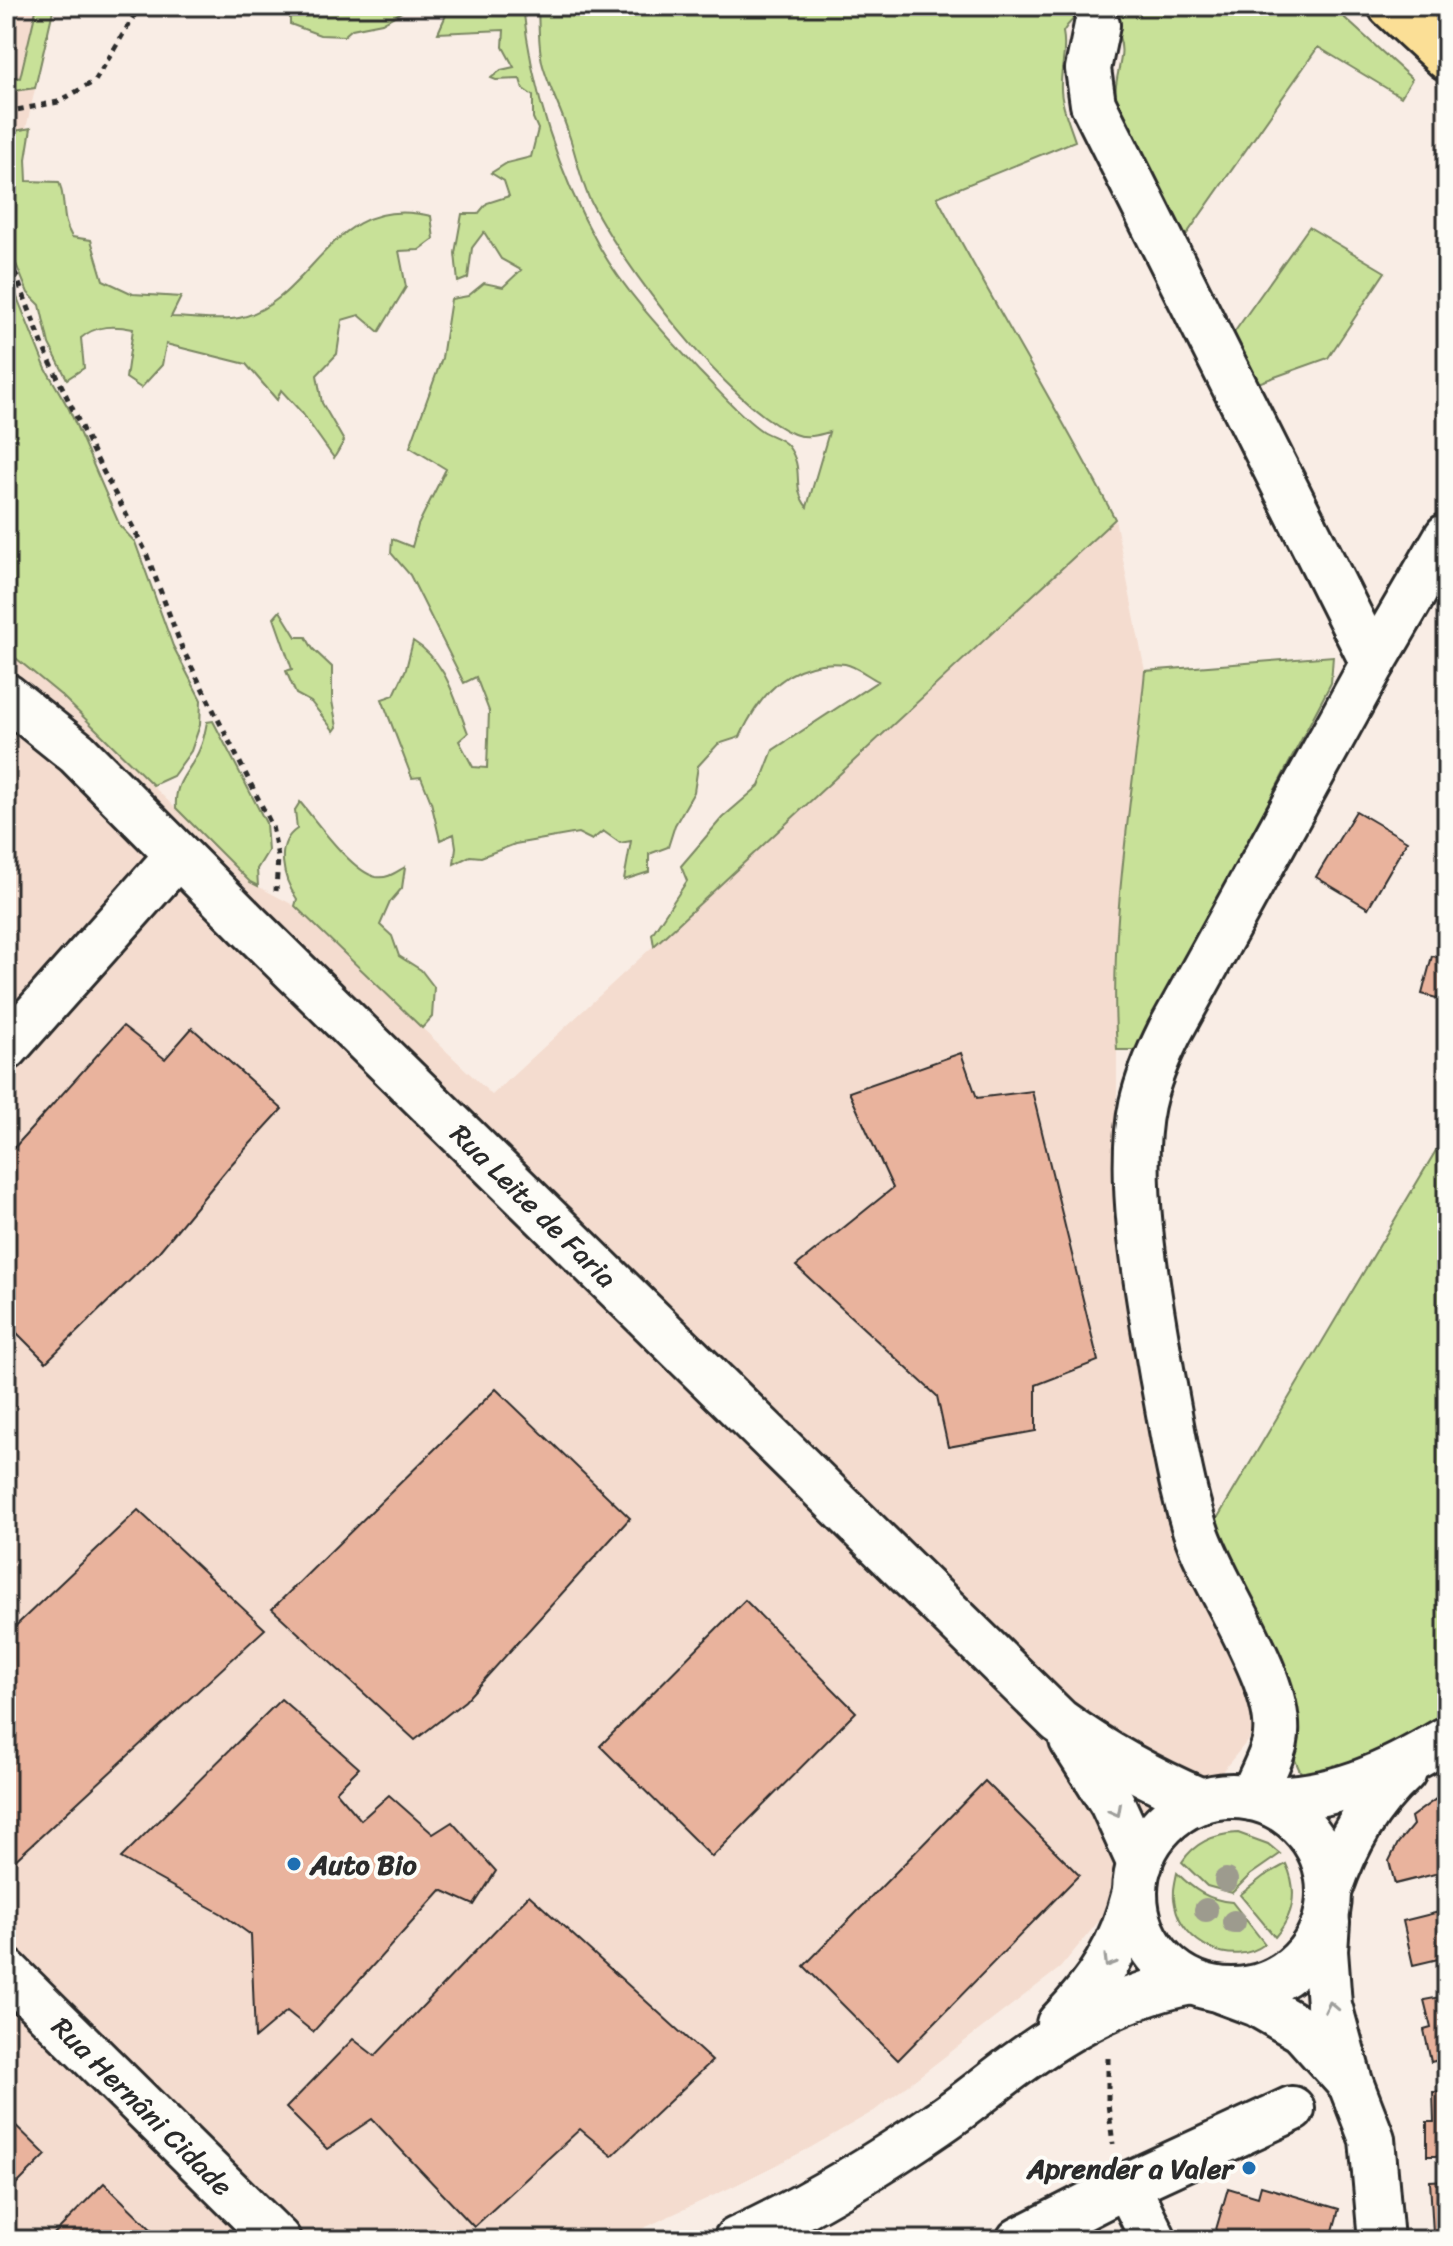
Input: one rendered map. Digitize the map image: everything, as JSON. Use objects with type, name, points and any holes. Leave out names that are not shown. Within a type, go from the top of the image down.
[{"type":"main road","points":[[1391,6],[1447,58]]},
{"type":"street","points":[[1097,25],[1088,69],[1093,104],[1373,663]]},
{"type":"street","points":[[1256,1799],[1275,1742],[1277,1711],[1264,1675],[1196,1533],[1181,1478],[1151,1308],[1142,1226],[1137,1152],[1142,1106],[1152,1067],[1170,1031],[1373,663],[1447,536]]},
{"type":"street","name":"Rua Leite de Faria","points":[[6,696],[77,753],[250,927],[1059,1721]]},
{"type":"street","points":[[6,1048],[178,855]]},
{"type":"street","points":[[1059,1721],[1099,1751],[1135,1772],[1201,1801]]},
{"type":"street","points":[[1059,1721],[1112,1803],[1138,1877],[1138,1918],[1149,1944],[1167,1966],[1205,1986],[1257,2004],[1302,2030],[1350,2082]]},
{"type":"street","points":[[1022,2060],[1074,2008],[1115,1953],[1128,1922],[1149,1843],[1180,1811],[1201,1801],[1226,1796],[1294,1800],[1325,1795],[1366,1781],[1434,1747]]},
{"type":"street","points":[[736,2240],[859,2175],[940,2123],[1022,2060],[1109,2009],[1153,1990],[1205,1986],[1249,1990],[1276,1981],[1299,1965],[1317,1942],[1341,1855],[1357,1825],[1392,1782],[1434,1747]]},
{"type":"street","points":[[1256,1799],[1287,1812],[1309,1833],[1324,1859],[1328,1902],[1325,1951],[1329,2005],[1350,2082],[1372,2139],[1381,2240]]},
{"type":"street","name":"Rua Hernâni Cidade","points":[[6,1971],[278,2240]]},
{"type":"street","points":[[1019,2240],[1127,2185],[1292,2109]]},
{"type":"street","points":[[1127,2185],[1154,2240]]},
{"type":"path","points":[[6,112],[58,102],[95,81],[140,6]]},
{"type":"path","points":[[6,250],[46,353],[100,467],[145,550],[182,648],[272,826],[278,857],[275,897],[250,927]]},
{"type":"path","points":[[1109,2009],[1108,2104],[1115,2155],[1127,2185]]},
{"type":"shaded area","points":[[6,6],[54,6],[6,216]]},
{"type":"shaded area","points":[[1115,519],[1145,671],[1115,947],[1114,1004],[1117,1124],[1135,1299],[1257,1706],[1254,1733],[1060,1968],[874,2111],[808,2149],[618,2240],[6,2240],[6,650],[62,696],[250,882],[295,906],[492,1095]]},
{"type":"green space","points":[[37,6],[54,6],[35,88],[6,92],[6,76],[20,78]]},
{"type":"green space","points":[[281,6],[412,6],[382,23],[352,29],[344,36],[320,35],[290,24],[290,16]]},
{"type":"green space","points":[[450,6],[523,6],[533,69],[549,131],[572,191],[600,248],[634,297],[700,372],[747,419],[788,446],[796,463],[799,492],[807,507],[829,432],[807,436],[794,434],[768,419],[739,395],[679,330],[625,258],[583,183],[543,66],[538,6],[1310,6],[1337,11],[1412,79],[1401,97],[1318,47],[1184,238],[1118,110],[1116,90],[1121,45],[1118,35],[1108,19],[1082,15],[1072,20],[1063,32],[1061,91],[1075,141],[937,197],[1115,519],[654,946],[652,934],[687,881],[681,866],[722,818],[759,786],[773,750],[878,681],[849,665],[826,664],[809,667],[780,682],[757,706],[740,737],[718,744],[698,766],[694,792],[675,825],[668,847],[649,854],[649,872],[624,880],[631,841],[620,843],[603,831],[592,840],[578,833],[515,844],[481,857],[470,856],[454,864],[454,834],[440,840],[421,777],[412,778],[382,699],[394,695],[406,669],[413,641],[434,659],[448,682],[468,733],[459,741],[473,767],[487,768],[489,711],[476,677],[464,683],[410,575],[391,553],[392,539],[412,547],[418,525],[446,469],[410,447],[442,358],[451,299],[468,296],[484,283],[503,287],[521,270],[501,259],[484,232],[472,248],[468,278],[458,282],[455,253],[462,214],[478,214],[487,203],[509,196],[504,181],[491,173],[507,163],[531,157],[538,129],[533,118],[533,96],[523,89],[520,79],[491,78],[501,70],[514,67],[503,47],[504,30],[438,33]]},
{"type":"green space","points":[[31,128],[26,159],[27,181],[59,182],[68,230],[72,237],[91,240],[103,280],[133,294],[181,297],[171,317],[232,319],[265,308],[287,291],[345,233],[368,219],[396,213],[431,216],[434,239],[419,250],[399,251],[406,287],[379,332],[359,315],[342,320],[337,354],[317,375],[322,403],[344,441],[334,458],[302,413],[281,390],[277,400],[246,364],[166,344],[162,365],[141,388],[126,378],[133,329],[106,327],[81,338],[84,368],[67,379],[49,344],[40,305],[28,293],[6,240],[6,138],[15,131]]},
{"type":"green space","points":[[1309,227],[1385,272],[1328,358],[1258,383],[1233,334]]},
{"type":"green space","points":[[6,270],[46,369],[69,409],[120,526],[135,542],[173,646],[201,700],[200,725],[191,751],[173,776],[153,785],[62,696],[6,650]]},
{"type":"green space","points":[[280,611],[296,637],[306,637],[313,649],[332,667],[332,701],[337,727],[334,731],[311,702],[296,694],[286,671],[292,669],[274,618]]},
{"type":"green space","points":[[1333,656],[1331,683],[1142,1044],[1133,1050],[1117,1050],[1115,1003],[1119,908],[1145,671]]},
{"type":"green space","points":[[213,721],[266,823],[268,851],[257,869],[258,886],[250,882],[176,808],[180,783],[201,745],[207,722]]},
{"type":"green space","points":[[300,802],[335,845],[366,873],[384,877],[405,867],[402,888],[390,902],[380,925],[392,936],[399,956],[421,970],[434,987],[432,1017],[422,1028],[295,906],[297,899],[285,872],[283,852],[285,843],[297,829],[295,810]]},
{"type":"green space","points":[[1447,1132],[1447,1714],[1340,1775],[1308,1777],[1300,1771],[1295,1760],[1290,1717],[1212,1527]]},
{"type":"green space","points":[[1238,1833],[1268,1844],[1280,1854],[1250,1875],[1232,1893],[1207,1886],[1182,1862],[1206,1840]]},
{"type":"green space","points":[[1286,1864],[1292,1883],[1292,1902],[1286,1920],[1275,1937],[1240,1895]]},
{"type":"green space","points":[[1177,1873],[1202,1893],[1232,1902],[1265,1944],[1238,1954],[1224,1953],[1198,1941],[1187,1931],[1175,1905]]},
{"type":"building","points":[[1356,811],[1407,841],[1368,908],[1316,877]]},
{"type":"building","points":[[1432,956],[1447,959],[1447,1001],[1422,994]]},
{"type":"building","points":[[123,1026],[165,1059],[192,1028],[282,1109],[157,1254],[46,1362],[6,1322],[6,1157]]},
{"type":"building","points":[[961,1053],[977,1098],[1032,1091],[1098,1361],[1036,1385],[1036,1431],[948,1447],[937,1396],[796,1266],[893,1188],[849,1092]]},
{"type":"building","points":[[496,1389],[630,1518],[465,1701],[415,1740],[272,1609]]},
{"type":"building","points":[[138,1510],[265,1629],[11,1864],[6,1859],[6,1635]]},
{"type":"building","points":[[745,1600],[856,1712],[712,1857],[600,1746]]},
{"type":"building","points":[[281,1699],[359,1768],[336,1791],[361,1820],[389,1795],[433,1834],[452,1822],[496,1871],[474,1905],[441,1890],[313,2032],[287,2011],[255,2038],[251,1935],[222,1914],[121,1858]]},
{"type":"building","points":[[985,1781],[1079,1875],[898,2060],[804,1966]]},
{"type":"building","points":[[1447,1791],[1447,1871],[1395,1884],[1389,1861],[1398,1843],[1413,1825],[1411,1817]]},
{"type":"building","points":[[529,1895],[712,2061],[612,2156],[580,2129],[474,2227],[372,2119],[327,2149],[286,2108],[353,2039],[375,2056]]},
{"type":"building","points":[[1447,1910],[1447,1957],[1413,1965],[1403,1921]]},
{"type":"building","points":[[1447,1989],[1447,2058],[1431,2062],[1424,2030],[1431,2028],[1424,2000],[1446,1996]]},
{"type":"building","points":[[1433,2092],[1447,2092],[1447,2156],[1427,2156],[1427,2122],[1434,2122]]},
{"type":"building","points":[[6,2116],[46,2155],[6,2195]]},
{"type":"building","points":[[1447,2180],[1447,2232],[1433,2233],[1430,2181]]},
{"type":"building","points":[[104,2183],[162,2240],[48,2240]]},
{"type":"building","points":[[1261,2186],[1339,2209],[1331,2238],[1337,2240],[1213,2240],[1228,2188],[1258,2197]]},
{"type":"place","name":"Auto Bio","points":[[294,1864]]},
{"type":"place","name":"Aprender a Valer","points":[[1249,2168]]}]
